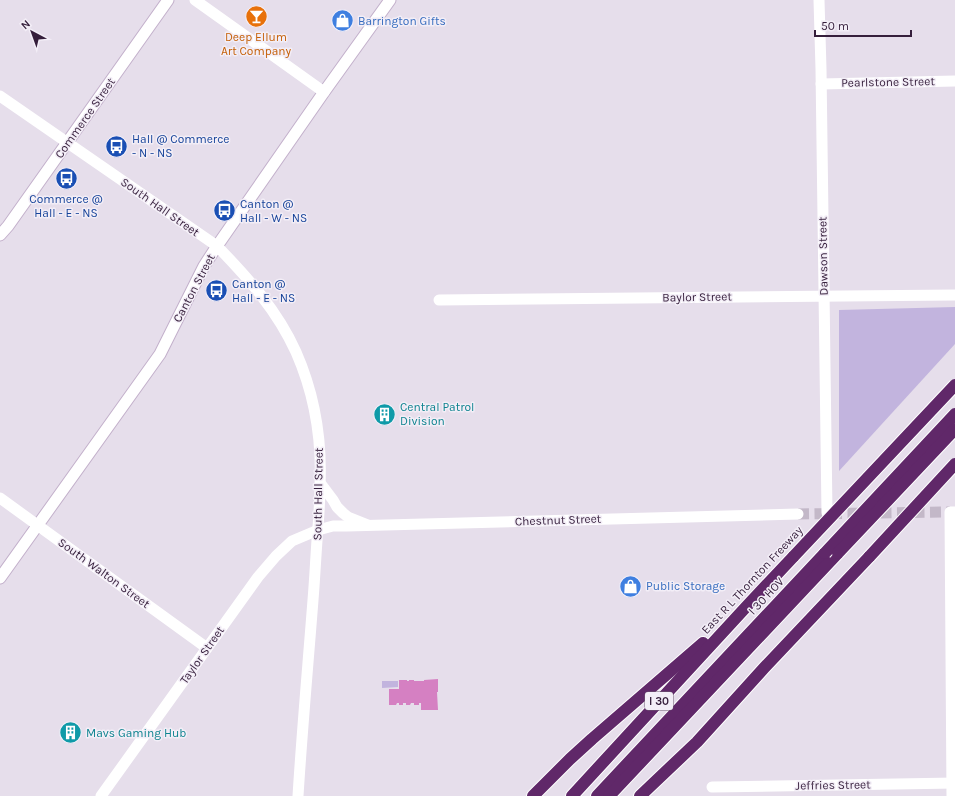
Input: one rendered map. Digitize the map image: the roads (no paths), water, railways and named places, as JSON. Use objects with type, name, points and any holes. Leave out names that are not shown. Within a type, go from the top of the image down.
[{"type":"highway","name":"East R L Thornton Freeway","points":[[572,796],[746,607],[955,385]]},
{"type":"highway","name":"I 30 HOV","points":[[597,796],[955,414]]},
{"type":"highway","name":"I 30 HOV","points":[[609,796],[955,429]]},
{"type":"highway","points":[[652,796],[697,742],[764,668],[955,464]]},
{"type":"highway","points":[[533,796],[592,739],[746,607]]},
{"type":"highway","points":[[640,796],[697,742]]},
{"type":"street","name":"Commerce Street","points":[[0,235],[8,226],[168,0]]},
{"type":"street","points":[[195,0],[324,92]]},
{"type":"street","name":"Canton Street","points":[[0,578],[160,354],[203,268],[217,246],[390,0]]},
{"type":"street","name":"Dawson Street","points":[[818,0],[821,84],[827,513]]},
{"type":"street","name":"Pearlstone Street","points":[[821,84],[955,81]]},
{"type":"street","name":"South Hall Street","points":[[0,96],[217,246],[258,290],[271,307],[296,351],[314,407],[318,434],[320,484],[315,576],[298,796]]},
{"type":"street","name":"Baylor Street","points":[[439,300],[955,295]]},
{"type":"street","points":[[320,484],[343,513],[348,517],[368,525]]},
{"type":"street","name":"South Walton Street","points":[[0,498],[207,648]]},
{"type":"street","points":[[952,512],[952,796]]},
{"type":"street","name":"Chestnut Street","points":[[318,530],[333,526],[798,514]]},
{"type":"street","name":"Taylor Street","points":[[101,796],[258,577],[276,556],[292,541],[318,530]]},
{"type":"street","name":"Jeffries Street","points":[[712,787],[953,783]]},
{"type":"tunnel","points":[[798,514],[950,512]]},
{"type":"place","name":"Deep Ellum Art Company","points":[[256,16]]},
{"type":"place","name":"Barrington Gifts","points":[[342,21]]},
{"type":"place","name":"Hall @ Commerce - N - NS","points":[[116,146]]},
{"type":"place","name":"Commerce @ Hall - E - NS","points":[[66,178]]},
{"type":"place","name":"Canton @ Hall - W - NS","points":[[224,211]]},
{"type":"place","name":"Canton @ Hall - E - NS","points":[[216,291]]},
{"type":"place","name":"Central Patrol Division","points":[[384,414]]},
{"type":"place","name":"Public Storage","points":[[630,586]]},
{"type":"place","name":"Mavs Gaming Hub","points":[[70,733]]}]
